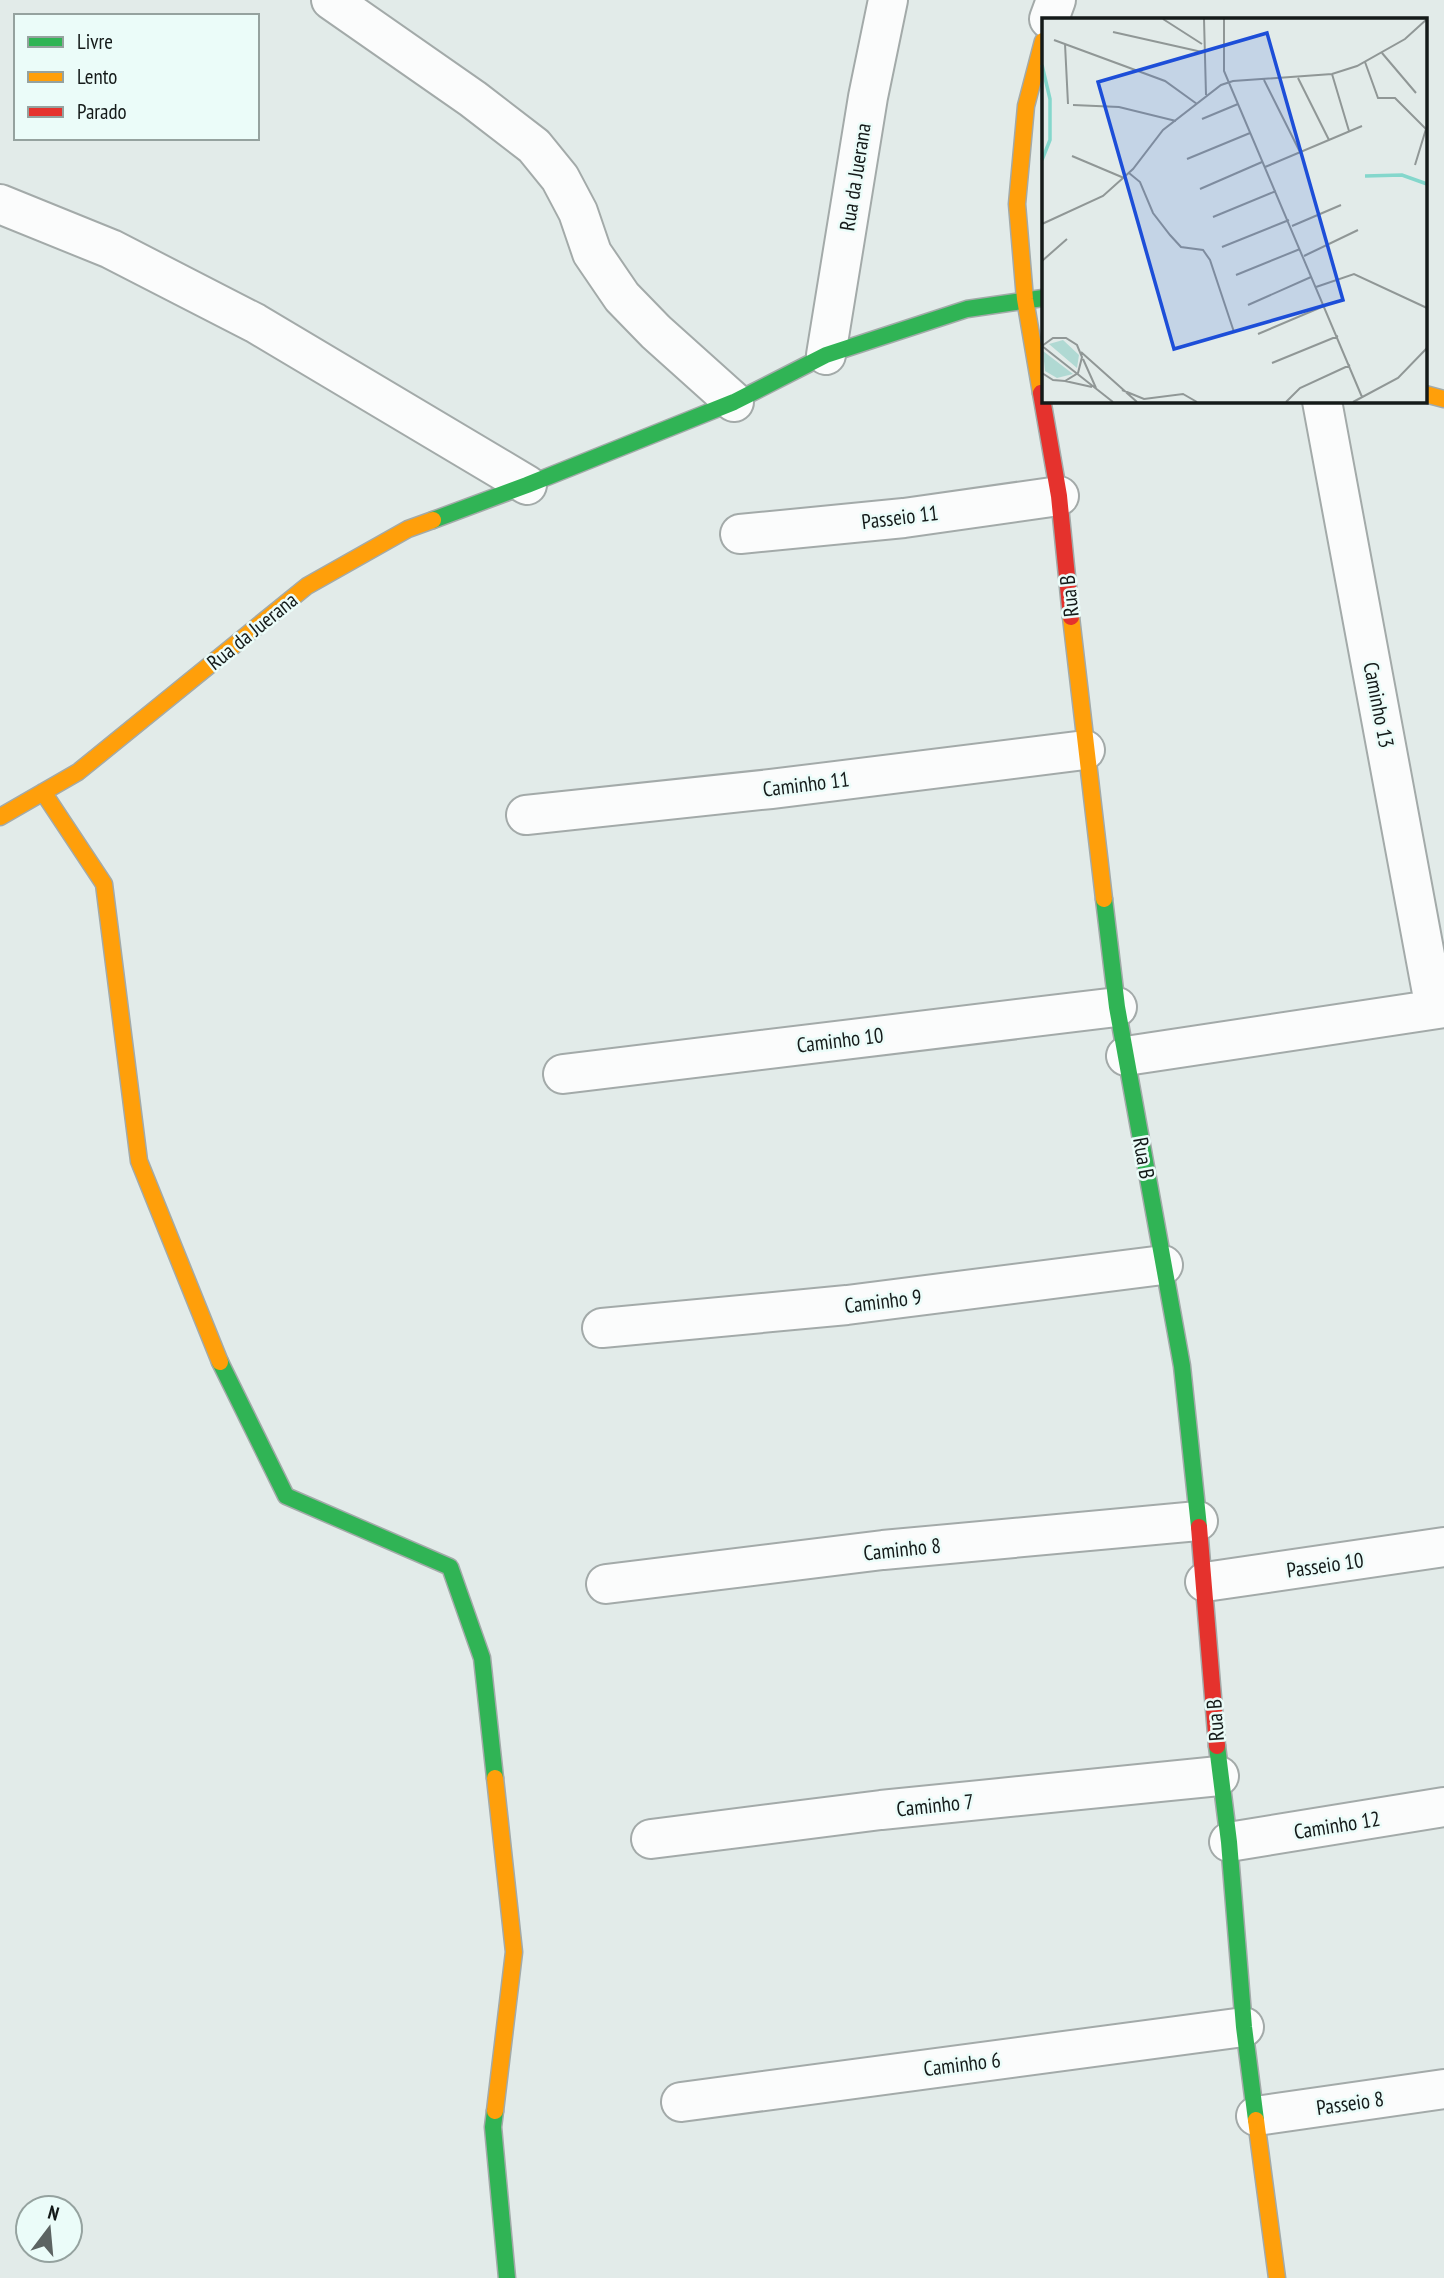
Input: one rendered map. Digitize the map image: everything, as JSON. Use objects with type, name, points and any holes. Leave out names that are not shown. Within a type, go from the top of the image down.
[{"type":"street","points":[[331,0],[473,99],[534,146],[560,178],[578,212],[592,253],[622,297],[656,332],[734,402]]},
{"type":"street","points":[[1049,18],[1056,0]]},
{"type":"street","name":"Rua da Juerana","points":[[826,355],[886,1]]},
{"type":"street","name":"Rua B","points":[[1042,45],[1026,106],[1017,204],[1026,299],[1042,395]]},
{"type":"street","points":[[0,204],[111,249],[255,323],[527,485]]},
{"type":"street","name":"Rua da Juerana","points":[[0,817],[78,772],[307,586],[408,529],[527,485],[734,402],[826,355],[967,309],[1042,298]]},
{"type":"street","points":[[1426,394],[1444,399]]},
{"type":"street","name":"Rua B","points":[[1043,402],[1059,496],[1085,750],[1117,1007],[1182,1366],[1205,1582],[1219,1776],[1229,1842],[1244,2027],[1277,2278]]},
{"type":"street","name":"Caminho 13","points":[[1322,402],[1440,1009]]},
{"type":"street","name":"Passeio 11","points":[[740,534],[904,518],[1059,496]]},
{"type":"street","name":"Caminho 11","points":[[526,815],[771,789],[1085,750]]},
{"type":"street","points":[[43,792],[104,884],[139,1160],[225,1376],[286,1496],[450,1567],[481,1658],[514,1952],[493,2127],[507,2278]]},
{"type":"street","name":"Caminho 10","points":[[564,1074],[1117,1007]]},
{"type":"street","points":[[1126,1056],[1440,1009]]},
{"type":"street","name":"Caminho 9","points":[[602,1328],[847,1305],[1163,1265]]},
{"type":"street","name":"Caminho 8","points":[[606,1584],[883,1550],[1198,1521]]},
{"type":"street","name":"Passeio 10","points":[[1205,1582],[1444,1547]]},
{"type":"street","name":"Caminho 7","points":[[651,1839],[881,1810],[1219,1776]]},
{"type":"street","name":"Caminho 12","points":[[1229,1842],[1444,1807]]},
{"type":"street","name":"Caminho 6","points":[[681,2102],[1244,2027]]},
{"type":"street","name":"Passeio 8","points":[[1256,2116],[1444,2089]]},
{"type":"traffic: fast","points":[[433,520],[734,402],[826,355],[967,309],[1042,298]]},
{"type":"traffic: fast","points":[[1104,899],[1117,1007],[1182,1366],[1199,1527]]},
{"type":"traffic: fast","points":[[220,1362],[286,1496],[450,1567],[482,1658],[495,1778]]},
{"type":"traffic: fast","points":[[1217,1746],[1229,1842],[1244,2027],[1256,2120]]},
{"type":"traffic: fast","points":[[495,2111],[493,2127],[507,2278]]},
{"type":"traffic: slow","points":[[1041,393],[1025,299],[1017,204],[1026,106],[1042,45]]},
{"type":"traffic: slow","points":[[1426,394],[1444,399]]},
{"type":"traffic: slow","points":[[0,817],[78,772],[307,586],[408,529],[433,520]]},
{"type":"traffic: slow","points":[[1071,617],[1104,899]]},
{"type":"traffic: slow","points":[[43,792],[104,884],[139,1161],[220,1362]]},
{"type":"traffic: slow","points":[[495,1778],[514,1952],[495,2111]]},
{"type":"traffic: slow","points":[[1256,2120],[1277,2278]]},
{"type":"traffic: jam","points":[[1041,393],[1042,399]]},
{"type":"traffic: jam","points":[[1043,402],[1059,496],[1071,617]]},
{"type":"traffic: jam","points":[[1199,1527],[1217,1746]]}]
